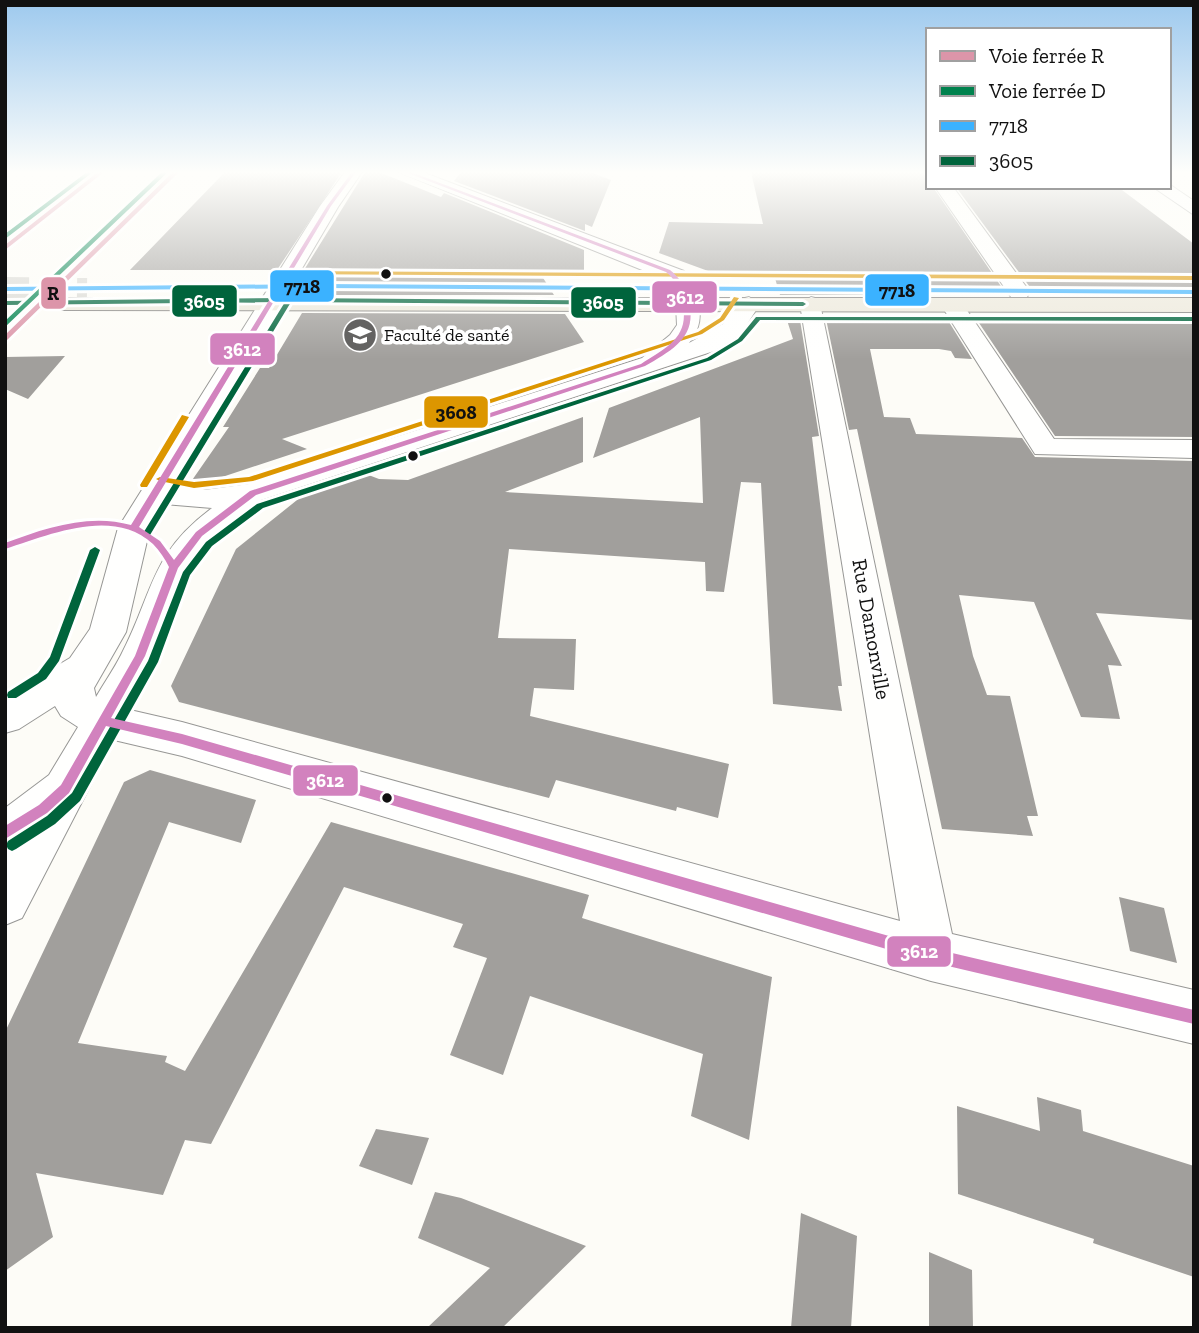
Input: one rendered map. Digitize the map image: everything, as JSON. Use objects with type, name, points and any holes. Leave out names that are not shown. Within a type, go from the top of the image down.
[{"type":"main road","points":[[87,290],[275,296],[684,297],[1194,292]]},
{"type":"main road","points":[[68,305],[275,296]]},
{"type":"main road","points":[[684,297],[749,304],[1194,305]]},
{"type":"street","points":[[314,234],[134,528],[108,632],[74,688],[75,705],[103,722],[182,739],[931,955],[1194,1017]]},
{"type":"street","points":[[571,234],[676,276],[690,324],[685,337]]},
{"type":"street","points":[[978,234],[1019,292]]},
{"type":"street","points":[[156,492],[182,500],[204,501],[253,493],[643,365],[675,357],[722,338],[741,322],[749,304]]},
{"type":"street","name":"Rue Damonville","points":[[811,304],[931,955]]},
{"type":"street","points":[[952,304],[1045,448],[1194,449]]},
{"type":"street","points":[[643,365],[685,337],[722,338]]},
{"type":"street","points":[[5,901],[140,656],[174,567],[199,534],[253,493]]},
{"type":"street","points":[[134,528],[155,540],[174,567]]},
{"type":"street","points":[[5,717],[84,668]]},
{"type":"street","points":[[5,833],[43,809],[65,789]]},
{"type":"building","points":[[165,234],[301,234],[277,270],[130,270]]},
{"type":"building","points":[[326,234],[545,234],[584,250],[584,271],[538,270],[554,295],[313,295],[328,270],[304,270]]},
{"type":"building","points":[[665,234],[965,234],[1007,295],[780,295],[774,275],[719,275],[659,253]]},
{"type":"building","points":[[991,234],[1181,234],[1194,244],[1194,295],[1031,295],[1032,290]]},
{"type":"building","points":[[302,313],[565,314],[584,342],[282,439],[307,449],[188,486],[229,427],[223,427],[260,368],[269,368]]},
{"type":"building","points":[[785,314],[799,314],[819,436],[812,437],[842,686],[838,686],[842,711],[773,704],[761,483],[741,482],[724,592],[706,591],[705,562],[509,549],[498,638],[576,639],[574,690],[534,688],[530,716],[729,764],[718,818],[677,807],[676,811],[556,780],[549,798],[179,702],[171,686],[236,549],[317,484],[358,471],[379,479],[408,480],[583,417],[583,462],[505,492],[703,503],[700,417],[593,458],[609,408],[793,339]]},
{"type":"building","points":[[825,314],[944,314],[972,359],[955,358],[951,351],[939,349],[870,349],[884,417],[910,418],[916,434],[1022,438],[1035,457],[1194,461],[1194,620],[1096,613],[1122,666],[1108,665],[1120,719],[1081,717],[1034,602],[959,595],[973,656],[987,695],[1010,696],[1038,816],[1027,816],[1033,836],[942,829],[857,429],[849,430]]},
{"type":"building","points":[[973,314],[1194,315],[1194,437],[1055,436]]},
{"type":"building","points":[[65,356],[28,399],[5,389],[5,357]]},
{"type":"building","points":[[150,770],[256,800],[241,843],[169,822],[78,1043],[167,1056],[165,1062],[185,1071],[331,822],[589,895],[582,918],[772,977],[749,1140],[691,1116],[703,1054],[530,996],[503,1075],[450,1055],[487,958],[453,947],[463,924],[344,887],[211,1144],[185,1140],[163,1195],[36,1173],[53,1237],[5,1271],[5,1032],[124,782]]},
{"type":"building","points":[[1119,897],[1164,908],[1177,963],[1130,951]]},
{"type":"building","points":[[1037,1097],[1081,1110],[1083,1131],[1194,1166],[1194,1277],[1093,1243],[1094,1239],[958,1194],[957,1106],[1040,1131]]},
{"type":"building","points":[[376,1129],[429,1138],[412,1185],[359,1166]]},
{"type":"building","points":[[435,1192],[461,1198],[586,1246],[502,1328],[427,1328],[490,1268],[418,1238]]},
{"type":"building","points":[[801,1213],[857,1236],[851,1328],[791,1328]]},
{"type":"building","points":[[929,1252],[972,1270],[973,1328],[929,1328]]},
{"type":"tunnel","points":[[5,289],[87,290]]},
{"type":"rail line","name":"D","points":[[5,237],[9,234]]},
{"type":"rail line","name":"R","points":[[5,248],[22,234]]},
{"type":"rail line","name":"D","points":[[5,325],[100,234]]},
{"type":"rail line","name":"R","points":[[5,340],[113,234]]},
{"type":"transit line","name":"3612","points":[[134,528],[312,234]]},
{"type":"transit line","name":"3612","points":[[5,833],[43,809],[65,789],[140,656],[174,567],[199,534],[253,493],[643,365],[679,339],[685,332],[688,311],[677,279],[671,273],[571,234]]},
{"type":"transit line","name":"3608","points":[[281,273],[1194,278]]},
{"type":"transit line","name":"7718","points":[[5,289],[322,286],[1194,292]]},
{"type":"transit line","name":"3605","points":[[146,535],[293,294]]},
{"type":"transit line","name":"3608","points":[[160,479],[194,485],[250,479],[700,333],[722,319],[736,298]]},
{"type":"transit line","name":"3605","points":[[5,303],[322,300],[803,304]]},
{"type":"transit line","name":"3605","points":[[12,845],[51,820],[76,797],[153,662],[186,574],[209,544],[260,506],[709,359],[740,340],[758,318],[1194,319]]},
{"type":"transit line","name":"3608","points":[[144,485],[185,417]]},
{"type":"transit line","name":"3612","points":[[5,546],[60,528],[101,523],[120,525],[138,530],[154,540],[174,567]]},
{"type":"transit line","name":"3605","points":[[12,695],[42,676],[55,658],[95,550]]},
{"type":"transit line","name":"3612","points":[[103,721],[182,739],[931,955],[1194,1017]]},
{"type":"place","name":"Faculté de santé","points":[[360,335]]}]
